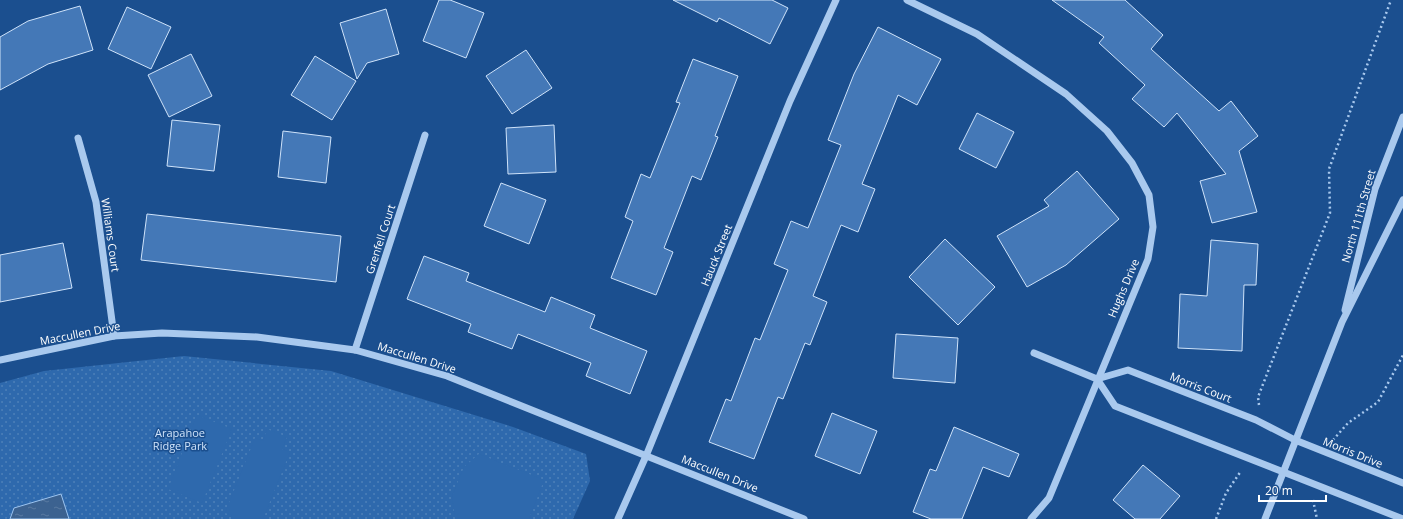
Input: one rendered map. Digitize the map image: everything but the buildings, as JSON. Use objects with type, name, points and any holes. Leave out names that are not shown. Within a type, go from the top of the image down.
[{"type":"street","name":"Hauck Street","points":[[618,519],[646,456],[790,101],[836,0]]},
{"type":"street","name":"Hughs Drive","points":[[908,0],[977,34],[1066,94],[1107,131],[1132,164],[1149,195],[1153,227],[1148,259],[1049,498],[1031,519]]},
{"type":"street","name":"North 111th Street","points":[[1342,322],[1375,189],[1403,117]]},
{"type":"street","name":"Grenfell Court","points":[[355,350],[425,136]]},
{"type":"street","name":"Williams Court","points":[[78,138],[96,202],[114,336]]},
{"type":"street","name":"North 111th Street","points":[[1264,519],[1342,322],[1403,200]]},
{"type":"street","name":"Maccullen Drive","points":[[0,360],[114,336],[162,333],[257,337],[355,350],[447,376],[804,519]]},
{"type":"street","points":[[1034,353],[1097,379],[1115,406],[1403,519]]},
{"type":"street","name":"Morris Court","points":[[1097,379],[1128,370],[1256,420],[1295,440]]},
{"type":"street","name":"Morris Drive","points":[[1295,440],[1403,484]]},
{"type":"path","points":[[1256,420],[1259,408],[1258,397],[1330,213],[1328,170],[1391,0]]},
{"type":"path","points":[[1334,437],[1348,423],[1378,402],[1403,355]]},
{"type":"path","points":[[1216,519],[1226,493],[1242,470],[1246,458]]},
{"type":"path","points":[[1313,498],[1317,519]]},
{"type":"green space","name":"Arapahoe Ridge Park","points":[[184,356],[331,371],[513,427],[586,454],[590,481],[573,519],[0,519],[0,383],[44,371]]},
{"type":"green space","points":[[197,415],[232,429],[202,503],[168,489]]},
{"type":"green space","points":[[267,429],[287,437],[282,449],[290,452],[263,519],[231,519],[232,515],[225,513],[255,438],[263,441]]},
{"type":"green space","points":[[479,454],[544,480],[529,519],[455,519],[452,496],[464,467]]},
{"type":"water","points":[[61,494],[69,519],[10,519],[14,508]]}]
